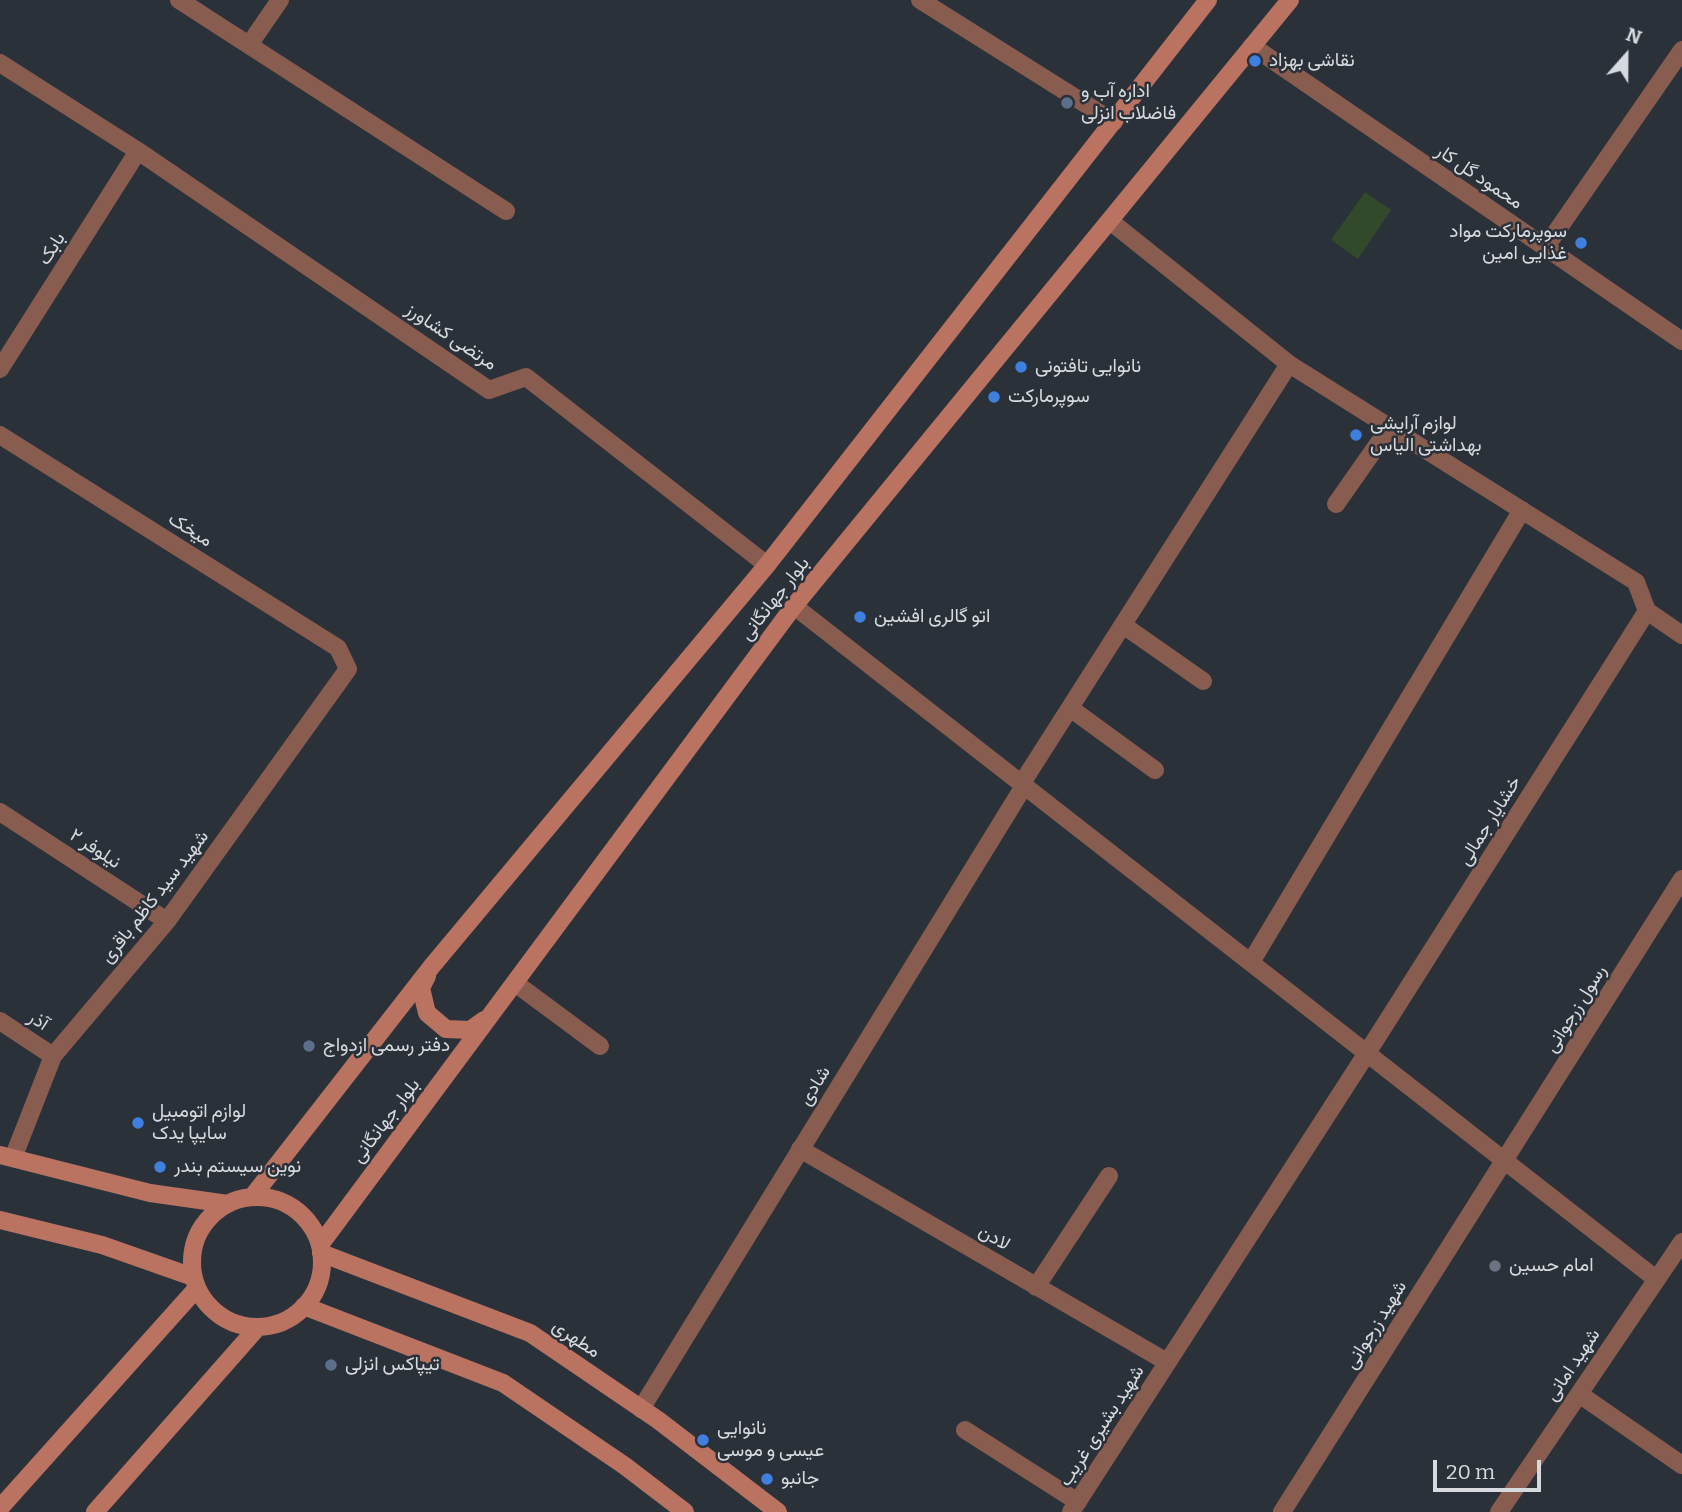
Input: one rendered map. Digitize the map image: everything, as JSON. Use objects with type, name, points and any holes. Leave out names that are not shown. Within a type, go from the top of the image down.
[{"type":"street","points":[[179,0],[506,211]]},
{"type":"street","points":[[249,45],[280,0]]},
{"type":"street","points":[[920,0],[1114,122]]},
{"type":"street","name":"بلوار جهانگانی","points":[[252,1197],[432,966],[767,565],[1208,0]]},
{"type":"street","name":"بلوار جهانگانی","points":[[321,1249],[794,606],[1290,0]]},
{"type":"street","name":"محمود گل کار","points":[[1252,46],[1682,341]]},
{"type":"street","points":[[1545,248],[1682,50]]},
{"type":"street","points":[[0,63],[138,151]]},
{"type":"street","name":"بابک","points":[[0,369],[138,151]]},
{"type":"street","name":"مرتضی کشاورز","points":[[138,151],[489,390],[526,377],[767,565]]},
{"type":"street","points":[[1110,221],[1289,364],[1636,582],[1647,611],[1682,635]]},
{"type":"street","name":"شادی","points":[[641,1409],[1070,708],[1289,364]]},
{"type":"street","points":[[1336,504],[1390,427]]},
{"type":"street","name":"میخک","points":[[0,435],[338,649],[348,669]]},
{"type":"street","points":[[1251,962],[1522,510]]},
{"type":"street","points":[[794,606],[1656,1279]]},
{"type":"street","name":"خشایار جمالی","points":[[1167,1362],[1367,1053],[1647,611]]},
{"type":"street","points":[[1123,625],[1203,681]]},
{"type":"street","name":"شهید سید کاظم باقری","points":[[6,1156],[53,1056],[167,921],[348,669]]},
{"type":"street","points":[[1070,708],[1154,770]]},
{"type":"street","name":"نیلوفر ۲","points":[[0,812],[167,921]]},
{"type":"street","name":"رسول زرجوانی","points":[[1505,1161],[1682,879]]},
{"type":"street","points":[[432,966],[421,988],[427,1013],[446,1029],[470,1030],[491,1015]]},
{"type":"street","points":[[515,983],[600,1046]]},
{"type":"street","name":"آذر","points":[[0,1021],[53,1056]]},
{"type":"street","name":"لادن","points":[[800,1149],[1167,1362]]},
{"type":"street","points":[[6,1156],[150,1193],[228,1204]]},
{"type":"street","name":"شهید زرجوانی","points":[[1282,1512],[1505,1161]]},
{"type":"street","points":[[1036,1287],[1110,1176]]},
{"type":"street","points":[[252,1197],[270,1198],[301,1215],[312,1229],[321,1249],[321,1273],[315,1291],[304,1307],[275,1324],[258,1327],[228,1321],[205,1301],[195,1282],[192,1255],[198,1234],[210,1216],[228,1204],[252,1197]]},
{"type":"street","points":[[0,1220],[102,1245],[195,1282]]},
{"type":"street","name":"شهید امانی","points":[[1499,1512],[1682,1242]]},
{"type":"street","name":"مطهری","points":[[321,1249],[530,1333],[641,1409],[778,1512]]},
{"type":"street","points":[[0,1508],[195,1282]]},
{"type":"street","points":[[304,1307],[503,1383],[625,1466],[685,1512]]},
{"type":"street","points":[[96,1511],[258,1327]]},
{"type":"street","name":"شهید بشیری غریب","points":[[1074,1507],[1167,1362]]},
{"type":"street","points":[[1579,1394],[1682,1465]]},
{"type":"street","points":[[965,1430],[1074,1507]]},
{"type":"green space","points":[[1365,192],[1391,210],[1358,259],[1331,240]]},
{"type":"place","name":"نقاشی بهزاد","points":[[1255,61]]},
{"type":"place","name":"اداره آب و فاضلاب انزلی","points":[[1067,103]]},
{"type":"place","name":"سوپرمارکت مواد غذایی امین","points":[[1581,243]]},
{"type":"place","name":"نانوایی تافتونی","points":[[1021,367]]},
{"type":"place","name":"سوپرمارکت","points":[[994,397]]},
{"type":"place","name":"لوازم آرایشی بهداشتی الیاس","points":[[1356,435]]},
{"type":"place","name":"اتو گالری افشین","points":[[860,617]]},
{"type":"place","name":"دفتر رسمی ازدواج","points":[[309,1046]]},
{"type":"place","name":"لوازم اتومبیل سایپا یدک","points":[[138,1123]]},
{"type":"place","name":"نوین سیستم بندر","points":[[160,1167]]},
{"type":"place","name":"امام حسین","points":[[1495,1266]]},
{"type":"place","name":"تیپاکس انزلی","points":[[331,1365]]},
{"type":"place","name":"نانوایی عیسی و موسی","points":[[703,1440]]},
{"type":"place","name":"جانبو","points":[[767,1479]]}]
